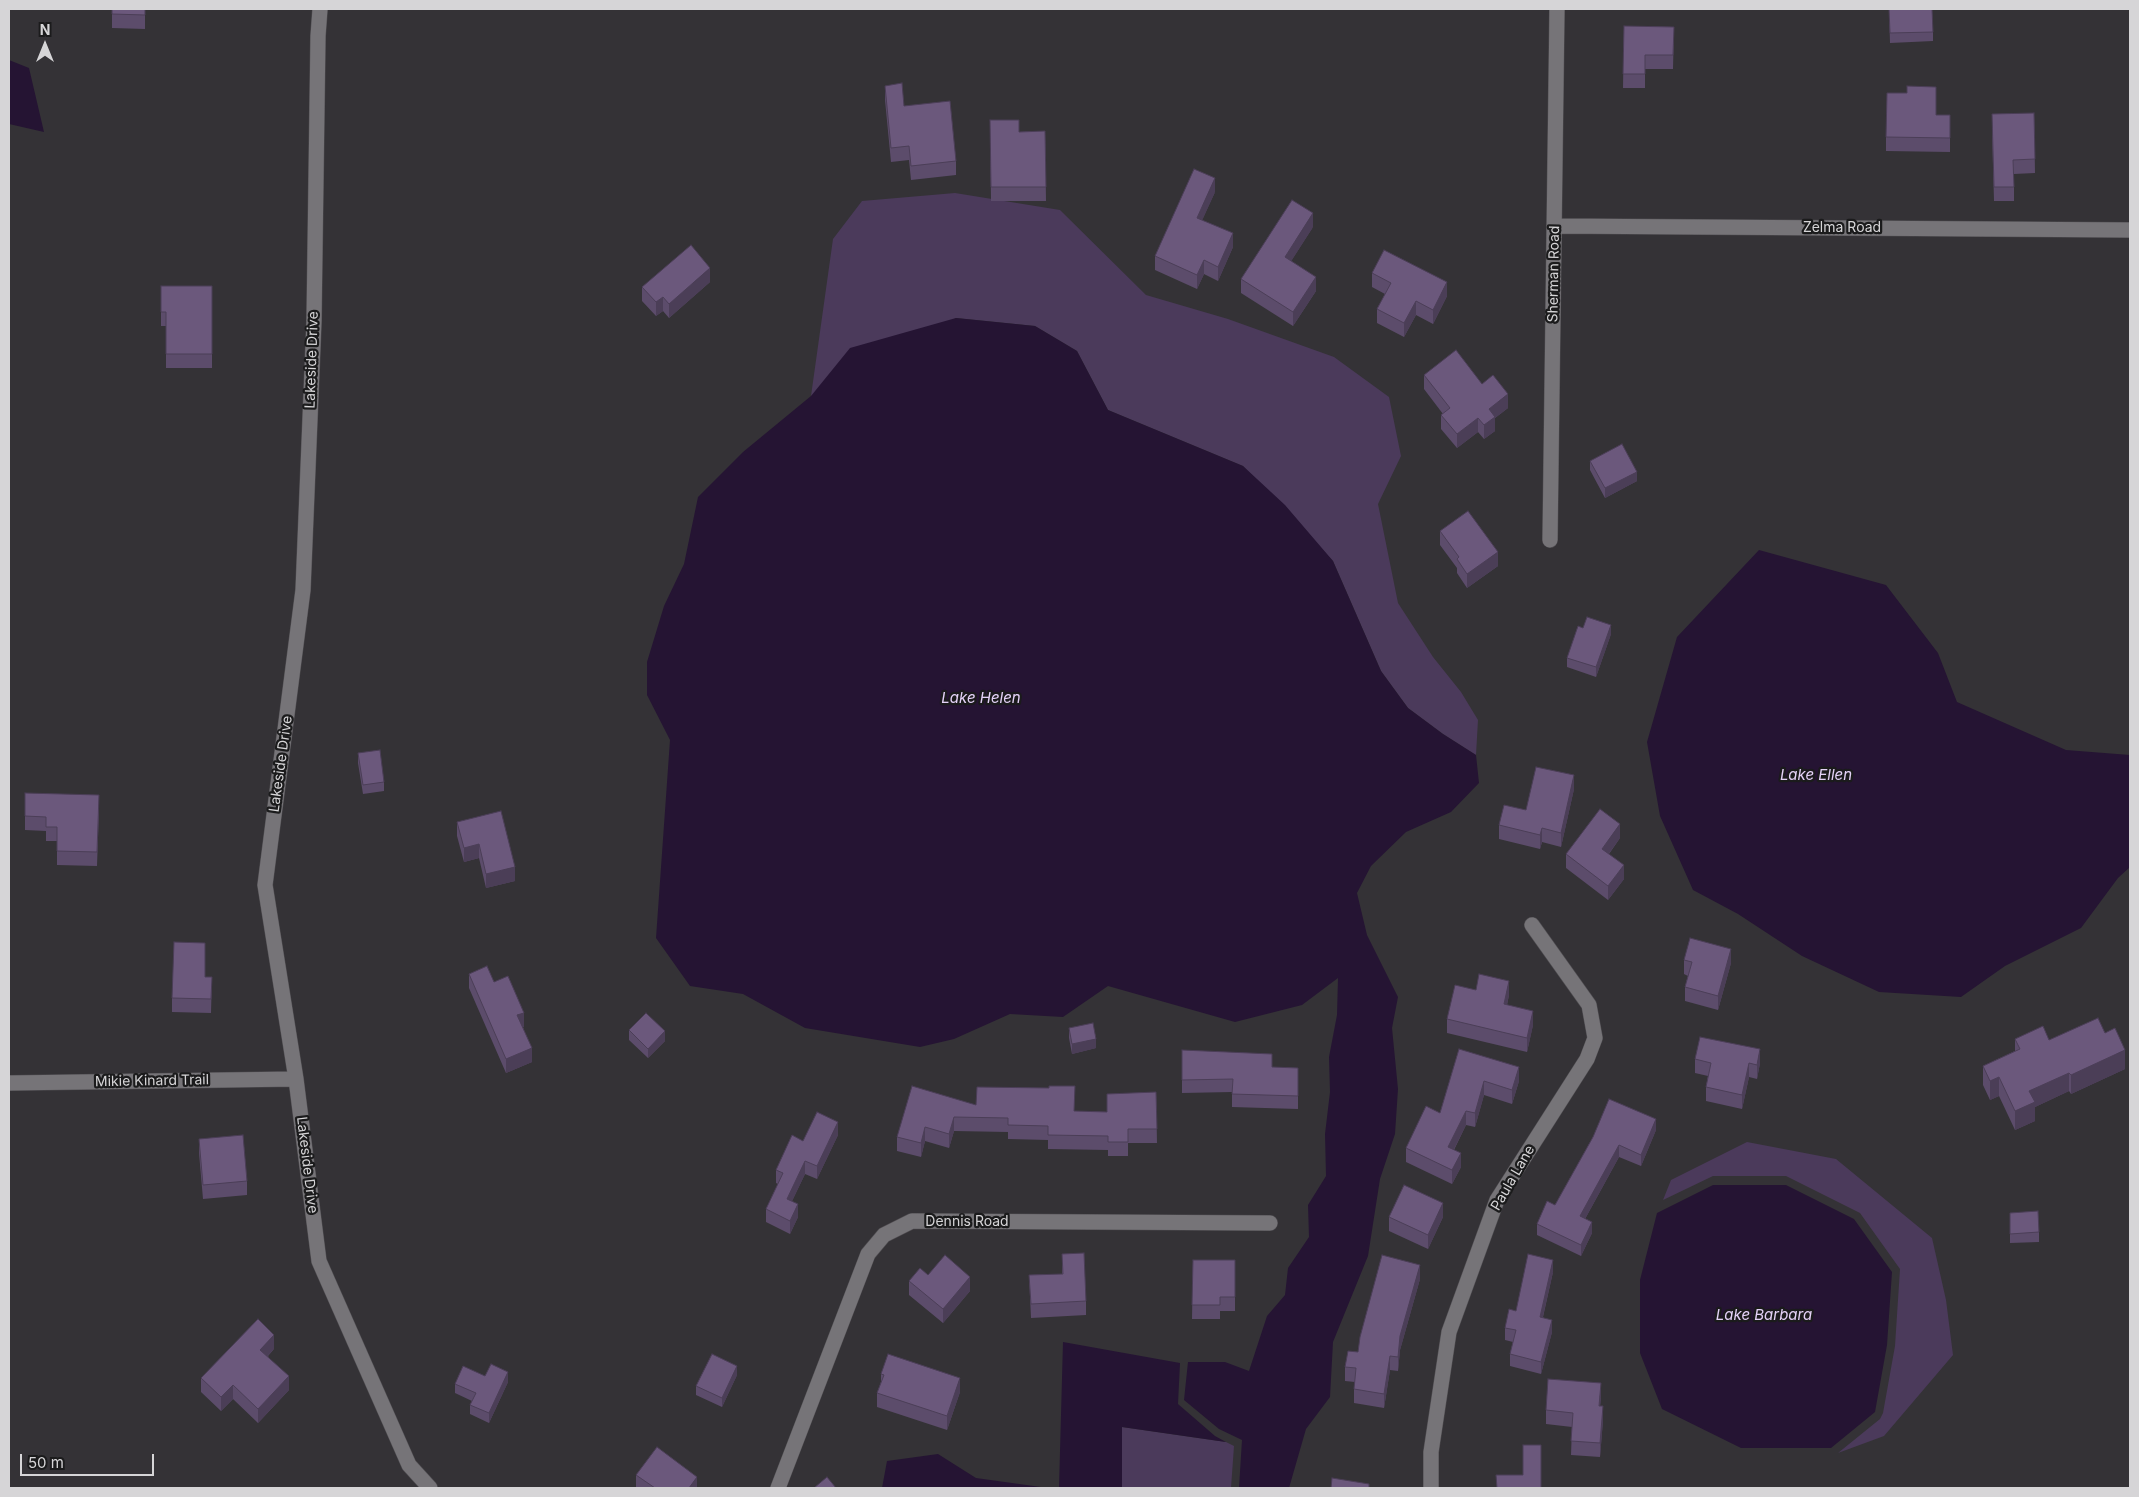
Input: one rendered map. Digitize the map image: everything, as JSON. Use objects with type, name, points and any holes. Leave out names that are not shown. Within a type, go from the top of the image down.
[{"type":"street","name":"Lakeside Drive","points":[[320,9],[314,321],[303,590],[265,886],[296,1079],[319,1261],[409,1465],[430,1488]]},
{"type":"street","name":"Sherman Road","points":[[1550,540],[1557,9]]},
{"type":"street","name":"Zelma Road","points":[[1554,226],[2130,230]]},
{"type":"street","name":"Paula Lane","points":[[1431,1488],[1431,1452],[1449,1332],[1497,1200],[1588,1059],[1595,1038],[1589,1006],[1532,925]]},
{"type":"street","name":"Mikie Kinard Trail","points":[[9,1083],[296,1079]]},
{"type":"street","name":"Dennis Road","points":[[778,1488],[868,1254],[884,1235],[912,1221],[1270,1224]]},
{"type":"shaded area","points":[[955,193],[1060,210],[1146,295],[1228,319],[1334,357],[1389,397],[1401,456],[1378,504],[1398,603],[1433,657],[1461,692],[1478,720],[1476,755],[1408,708],[1381,671],[1333,561],[1243,466],[1108,410],[1077,351],[1035,326],[956,318],[811,396],[833,239],[862,201]]},
{"type":"shaded area","points":[[1747,1142],[1836,1159],[1932,1238],[1946,1300],[1953,1355],[1884,1436],[1838,1453],[1880,1419],[1883,1413],[1895,1346],[1900,1269],[1860,1213],[1786,1176],[1713,1176],[1663,1200],[1671,1180]]},
{"type":"shaded area","points":[[1122,1427],[1226,1442],[1234,1446],[1231,1488],[1122,1488]]},
{"type":"water","points":[[9,60],[29,68],[44,132],[9,124]]},
{"type":"water","name":"Lake Helen","points":[[956,318],[1035,326],[1077,351],[1108,410],[1243,466],[1285,505],[1333,561],[1381,671],[1408,708],[1476,755],[1479,783],[1451,812],[1406,832],[1371,866],[1357,893],[1367,935],[1398,997],[1392,1028],[1398,1089],[1395,1134],[1380,1179],[1368,1256],[1333,1342],[1330,1397],[1306,1429],[1289,1488],[1239,1488],[1242,1440],[1219,1429],[1184,1400],[1188,1362],[1225,1362],[1249,1371],[1267,1316],[1285,1295],[1288,1268],[1309,1237],[1308,1205],[1326,1176],[1325,1134],[1330,1092],[1329,1057],[1337,1015],[1338,978],[1302,1005],[1235,1022],[1108,986],[1063,1017],[1010,1014],[954,1039],[920,1047],[805,1028],[743,994],[690,986],[656,938],[670,740],[647,695],[647,662],[664,606],[684,564],[698,497],[743,452],[811,396],[850,348]]},
{"type":"water","name":"Lake Ellen","points":[[1759,550],[1886,585],[1938,653],[1957,702],[2066,750],[2130,755],[2130,867],[2118,878],[2081,928],[2005,966],[1961,997],[1879,992],[1802,956],[1738,914],[1693,890],[1660,816],[1647,742],[1677,637]]},
{"type":"water","name":"Lake Barbara","points":[[1713,1185],[1786,1185],[1854,1219],[1892,1272],[1887,1345],[1875,1412],[1831,1448],[1741,1448],[1662,1409],[1640,1353],[1640,1280],[1657,1213]]},
{"type":"water","points":[[1063,1342],[1180,1363],[1178,1404],[1215,1436],[1226,1442],[1122,1427],[1122,1488],[1059,1488]]},
{"type":"water","points":[[938,1454],[976,1478],[1048,1488],[882,1488],[887,1461]]},
{"type":"building","points":[[112,9],[145,9],[145,15],[112,14]]},
{"type":"building","points":[[1889,9],[1932,9],[1933,32],[1890,33]]},
{"type":"building","points":[[1624,26],[1674,27],[1673,55],[1645,55],[1645,74],[1623,74]]},
{"type":"building","points":[[902,83],[904,106],[950,101],[956,161],[911,166],[909,146],[891,148],[885,86]]},
{"type":"building","points":[[1907,86],[1936,87],[1936,115],[1950,115],[1950,138],[1886,137],[1887,93],[1907,93]]},
{"type":"building","points":[[2034,113],[2035,159],[2013,160],[2014,187],[1994,187],[1992,114]]},
{"type":"building","points":[[990,120],[1019,120],[1019,132],[1045,131],[1046,187],[991,187]]},
{"type":"building","points":[[1194,169],[1215,178],[1197,218],[1233,233],[1218,267],[1204,260],[1197,275],[1155,256]]},
{"type":"building","points":[[1292,200],[1313,213],[1285,257],[1316,277],[1293,312],[1241,279]]},
{"type":"building","points":[[691,245],[710,268],[669,304],[663,297],[656,302],[642,287]]},
{"type":"building","points":[[1384,250],[1447,282],[1433,310],[1416,301],[1404,323],[1377,309],[1391,283],[1372,273]]},
{"type":"building","points":[[161,286],[212,286],[212,354],[166,354],[166,312],[161,312]]},
{"type":"building","points":[[1456,350],[1482,384],[1493,375],[1508,394],[1489,409],[1495,417],[1484,425],[1478,418],[1457,434],[1441,415],[1450,408],[1424,375]]},
{"type":"building","points":[[1622,444],[1637,472],[1605,488],[1590,461]]},
{"type":"building","points":[[1468,511],[1498,552],[1467,574],[1457,559],[1459,557],[1440,531]]},
{"type":"building","points":[[1587,617],[1611,625],[1596,667],[1567,658],[1578,626],[1583,628]]},
{"type":"building","points":[[380,750],[384,782],[363,785],[358,753]]},
{"type":"building","points":[[1536,767],[1574,775],[1561,833],[1542,828],[1540,835],[1499,825],[1504,805],[1526,810]]},
{"type":"building","points":[[25,793],[99,795],[97,852],[57,851],[57,827],[46,827],[46,817],[25,816]]},
{"type":"building","points":[[1600,809],[1620,824],[1602,849],[1624,865],[1608,886],[1566,854]]},
{"type":"building","points":[[501,811],[515,867],[486,874],[479,844],[464,848],[457,822]]},
{"type":"building","points":[[1690,938],[1731,949],[1718,996],[1685,987],[1692,962],[1684,960]]},
{"type":"building","points":[[174,942],[205,943],[205,977],[212,977],[211,999],[172,998]]},
{"type":"building","points":[[487,966],[494,982],[508,976],[524,1013],[517,1015],[532,1048],[506,1059],[469,974]]},
{"type":"building","points":[[1479,974],[1509,981],[1504,1004],[1533,1011],[1527,1038],[1447,1019],[1455,985],[1476,990]]},
{"type":"building","points":[[646,1013],[665,1031],[648,1049],[629,1030]]},
{"type":"building","points":[[2098,1018],[2105,1033],[2115,1028],[2125,1050],[2071,1075],[2069,1073],[2029,1091],[2035,1102],[2015,1111],[1999,1077],[1990,1081],[1983,1066],[2020,1049],[2015,1039],[2043,1026],[2049,1040]]},
{"type":"building","points":[[1093,1023],[1096,1039],[1072,1044],[1069,1028]]},
{"type":"building","points":[[1700,1037],[1760,1049],[1757,1065],[1749,1063],[1742,1095],[1706,1087],[1711,1063],[1695,1059]]},
{"type":"building","points":[[1459,1049],[1519,1067],[1512,1090],[1484,1081],[1475,1113],[1466,1111],[1448,1147],[1461,1153],[1452,1170],[1406,1148],[1426,1106],[1440,1113]]},
{"type":"building","points":[[1182,1050],[1272,1054],[1272,1067],[1298,1068],[1298,1096],[1232,1094],[1233,1079],[1182,1080]]},
{"type":"building","points":[[912,1086],[976,1105],[977,1087],[1049,1088],[1049,1086],[1075,1086],[1074,1111],[1107,1112],[1107,1094],[1156,1092],[1157,1129],[1128,1129],[1128,1142],[1108,1142],[1108,1136],[1048,1135],[1048,1126],[1008,1125],[1008,1118],[954,1117],[949,1134],[925,1127],[921,1143],[897,1137]]},
{"type":"building","points":[[1609,1099],[1656,1119],[1641,1155],[1619,1145],[1580,1216],[1592,1222],[1581,1245],[1537,1224],[1547,1201],[1555,1205],[1593,1137]]},
{"type":"building","points":[[817,1112],[838,1122],[817,1166],[805,1161],[787,1199],[798,1204],[790,1221],[766,1209],[783,1173],[776,1170],[792,1135],[803,1141]]},
{"type":"building","points":[[243,1135],[247,1181],[203,1185],[199,1139]]},
{"type":"building","points":[[1404,1185],[1443,1203],[1428,1235],[1389,1217]]},
{"type":"building","points":[[2038,1211],[2039,1232],[2010,1234],[2010,1213]]},
{"type":"building","points":[[1084,1253],[1086,1301],[1031,1304],[1029,1275],[1063,1274],[1062,1254]]},
{"type":"building","points":[[1528,1254],[1553,1260],[1540,1317],[1552,1320],[1541,1362],[1510,1354],[1516,1330],[1505,1328],[1509,1309],[1516,1311]]},
{"type":"building","points":[[945,1255],[970,1277],[943,1309],[909,1281],[920,1268],[928,1275]]},
{"type":"building","points":[[1382,1255],[1420,1265],[1400,1336],[1398,1357],[1390,1356],[1384,1394],[1354,1389],[1356,1368],[1345,1367],[1348,1351],[1358,1352],[1360,1337]]},
{"type":"building","points":[[1193,1260],[1235,1260],[1235,1297],[1220,1297],[1220,1305],[1192,1305]]},
{"type":"building","points":[[258,1319],[274,1335],[260,1350],[289,1376],[258,1409],[233,1385],[221,1397],[201,1378]]},
{"type":"building","points":[[712,1354],[737,1366],[722,1398],[696,1386]]},
{"type":"building","points":[[888,1354],[960,1378],[947,1416],[877,1393],[884,1375],[881,1374]]},
{"type":"building","points":[[491,1364],[508,1372],[489,1413],[470,1405],[476,1393],[455,1384],[463,1366],[485,1376]]},
{"type":"building","points":[[1548,1379],[1601,1383],[1599,1406],[1603,1406],[1600,1443],[1571,1441],[1573,1413],[1546,1410]]},
{"type":"building","points":[[1523,1445],[1541,1445],[1541,1488],[1497,1488],[1496,1475],[1523,1475]]},
{"type":"building","points":[[657,1447],[697,1477],[689,1488],[655,1488],[636,1475]]},
{"type":"building","points":[[827,1477],[836,1488],[814,1488]]},
{"type":"building","points":[[1332,1478],[1369,1484],[1369,1488],[1331,1488]]}]
